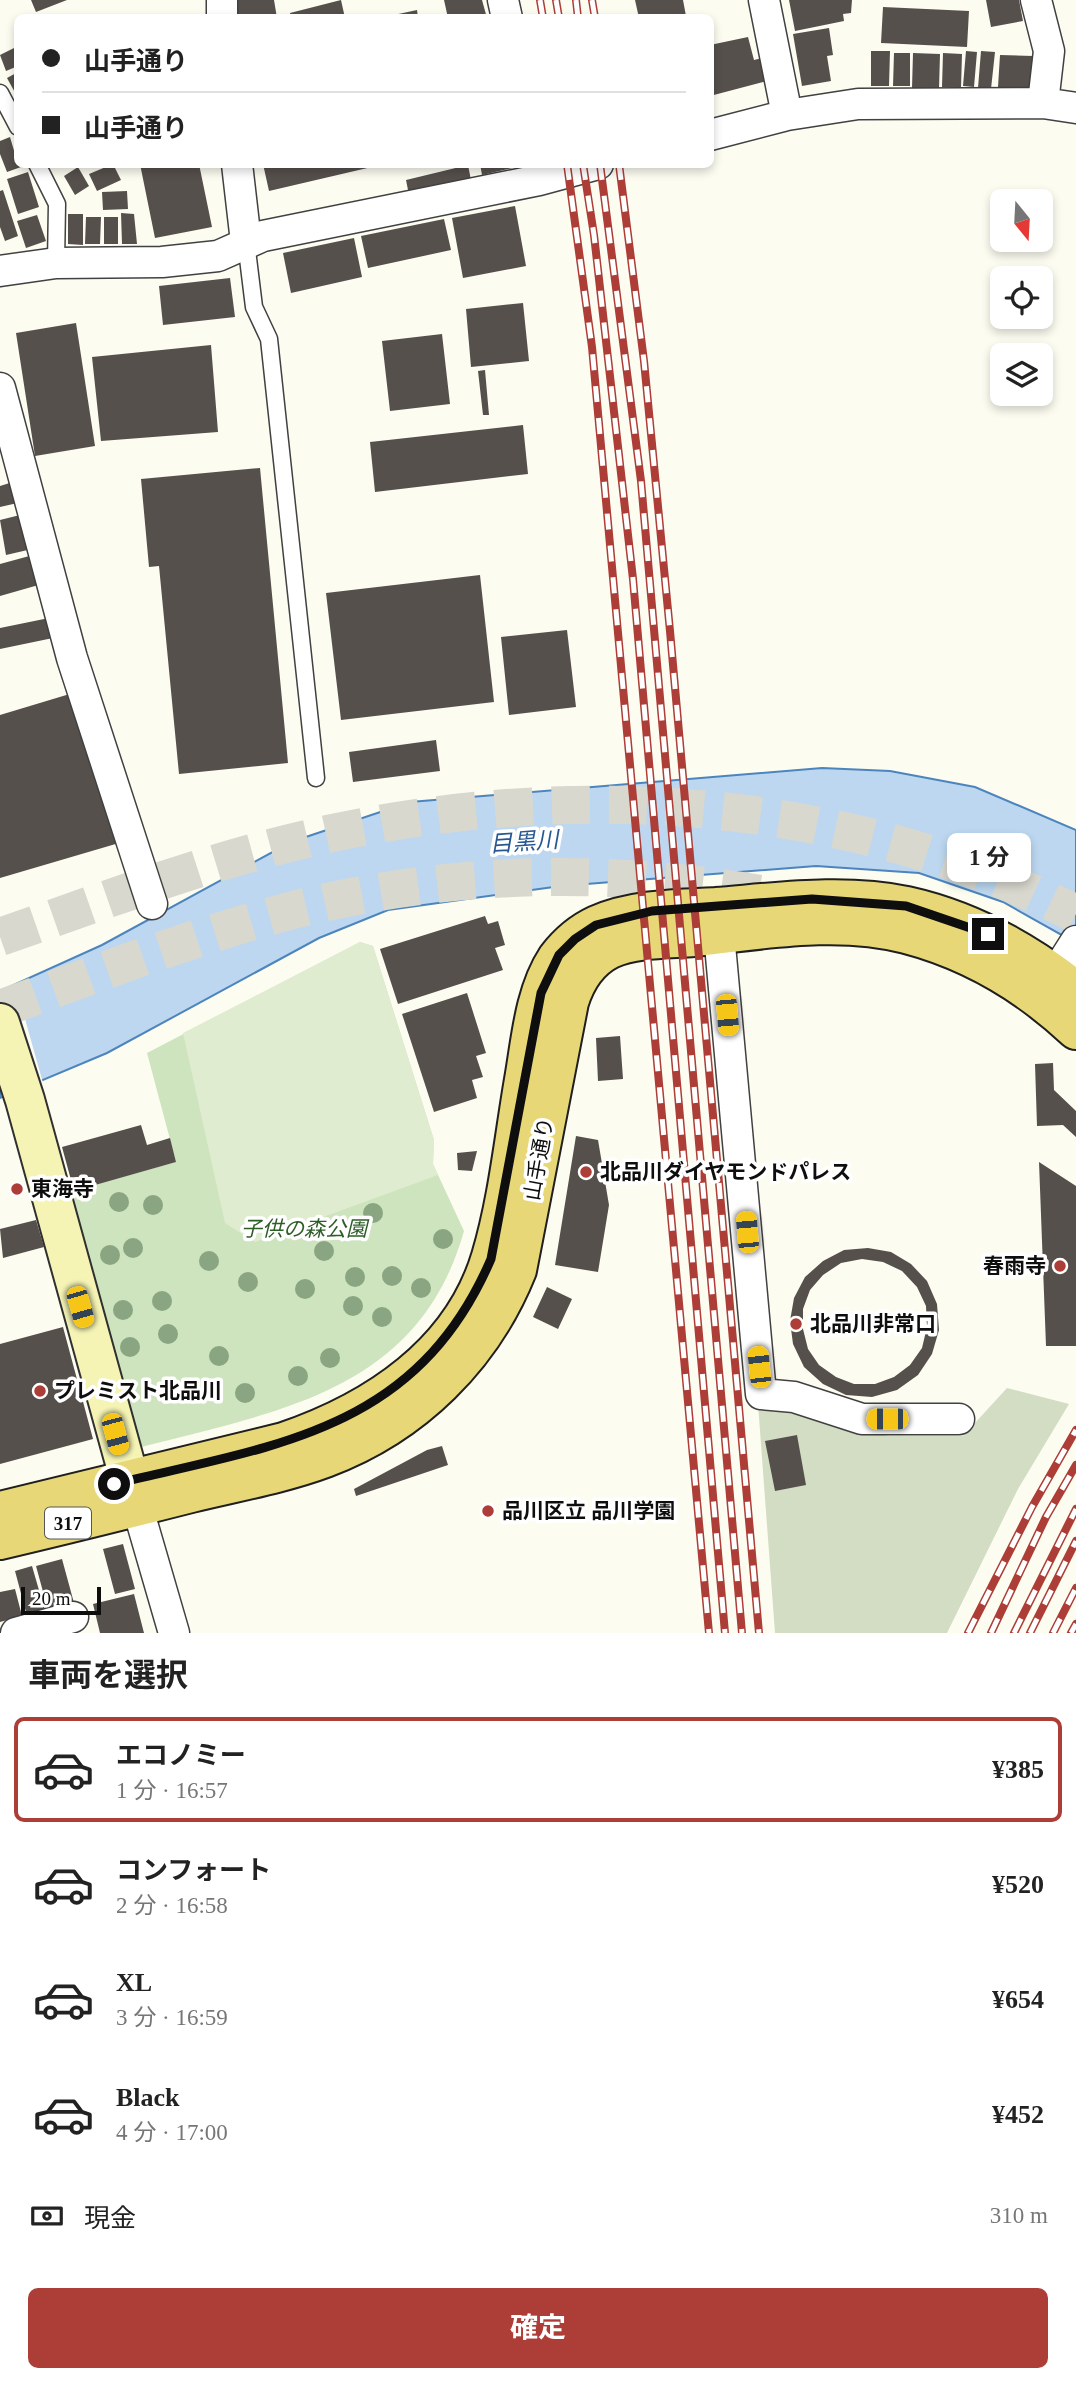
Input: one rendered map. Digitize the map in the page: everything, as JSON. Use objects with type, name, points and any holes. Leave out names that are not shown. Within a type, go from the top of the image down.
[{"type":"main road","name":"山手通り","points":[[0,1540],[316,1431],[377,1401],[402,1383],[446,1340],[478,1289],[491,1259],[534,1026],[548,973],[575,939],[596,925],[652,911],[812,899],[859,900],[906,906],[947,918],[1011,946],[1068,965]]},
{"type":"main road","name":"山手通り","points":[[0,1511],[133,1494],[326,1458],[386,1427],[442,1385],[486,1331],[504,1303],[517,1270],[562,1030],[574,986],[582,971],[610,949],[628,943],[809,926],[858,926],[904,933],[974,958],[1007,975],[1076,1030]]},
{"type":"street","points":[[764,0],[787,115]]},
{"type":"street","points":[[1035,0],[1049,51],[1043,103]]},
{"type":"street","points":[[714,134],[787,115],[858,104],[1043,103],[1076,108]]},
{"type":"street","points":[[237,168],[246,242]]},
{"type":"street","points":[[0,271],[56,263],[162,262],[218,256],[246,242],[538,172],[568,168]]},
{"type":"street","points":[[0,388],[72,658],[152,904]]},
{"type":"street","points":[[719,934],[761,1394],[794,1397],[862,1419],[959,1419]]},
{"type":"street","points":[[0,1023],[174,1633]]},
{"type":"street","points":[[16,1633],[73,1618]]},
{"type":"lane","points":[[0,93],[14,119]]},
{"type":"lane","points":[[39,168],[57,204],[56,263]]},
{"type":"lane","points":[[246,242],[254,307],[269,339],[316,778]]},
{"type":"green space","name":"子供の森公園","points":[[360,942],[373,946],[434,1140],[433,1164],[464,1231],[443,1285],[414,1327],[378,1360],[337,1386],[292,1405],[243,1421],[141,1447],[135,1440],[68,1192],[176,1162],[147,1053]]},
{"type":"green space","points":[[360,942],[373,946],[434,1140],[433,1164],[438,1175],[255,1242],[225,1223],[183,1033]]},
{"type":"green space","points":[[1007,1388],[1069,1404],[1018,1489],[947,1633],[775,1633],[758,1404],[803,1408],[888,1436],[963,1436]]},
{"type":"water","name":"目黒川","points":[[822,768],[890,771],[975,787],[1076,830],[1076,943],[1003,902],[919,873],[816,866],[561,886],[388,910],[319,938],[107,1053],[0,1098],[0,991],[102,945],[291,842],[410,802]]},
{"type":"pier","points":[[16,987],[43,1083],[6,1099],[0,1081],[0,992]]},
{"type":"building","points":[[31,0],[67,0],[36,12]]},
{"type":"building","points":[[238,0],[274,0],[276,14],[235,14]]},
{"type":"building","points":[[341,0],[344,14],[290,14]]},
{"type":"building","points":[[444,0],[482,0],[486,14],[447,14]]},
{"type":"building","points":[[635,0],[683,0],[686,14],[638,14]]},
{"type":"building","points":[[789,0],[852,0],[851,13],[843,14],[844,21],[795,31]]},
{"type":"building","points":[[986,0],[1019,0],[1023,21],[991,27]]},
{"type":"building","points":[[883,7],[969,11],[967,47],[881,43]]},
{"type":"building","points":[[417,10],[418,14],[398,14]]},
{"type":"building","points":[[829,28],[833,55],[827,56],[831,81],[802,86],[793,34]]},
{"type":"building","points":[[748,37],[754,60],[762,58],[767,81],[714,95],[714,44]]},
{"type":"building","points":[[14,48],[14,68],[6,71],[0,55]]},
{"type":"building","points":[[871,51],[890,51],[889,86],[871,86]]},
{"type":"building","points":[[966,51],[977,52],[974,87],[963,86]]},
{"type":"building","points":[[981,51],[995,52],[991,89],[978,88]]},
{"type":"building","points":[[894,53],[910,53],[910,86],[893,86]]},
{"type":"building","points":[[913,53],[940,54],[939,89],[912,88]]},
{"type":"building","points":[[943,53],[962,54],[961,88],[942,87]]},
{"type":"building","points":[[1000,55],[1033,56],[1031,89],[998,87]]},
{"type":"building","points":[[14,74],[14,91],[7,78]]},
{"type":"building","points":[[10,137],[14,150],[14,168],[18,168],[7,172],[0,154],[0,141]]},
{"type":"building","points":[[79,168],[89,186],[75,195],[64,176]]},
{"type":"building","points":[[103,168],[115,168],[121,180],[97,191],[89,174]]},
{"type":"building","points":[[141,168],[200,168],[212,227],[155,238]]},
{"type":"building","points":[[264,168],[367,168],[269,191]]},
{"type":"building","points":[[456,168],[469,168],[471,180],[409,195],[406,180]]},
{"type":"building","points":[[481,168],[512,168],[482,175]]},
{"type":"building","points":[[28,172],[39,207],[18,214],[7,179]]},
{"type":"building","points":[[3,190],[18,236],[5,241],[0,227],[0,191]]},
{"type":"building","points":[[127,191],[128,209],[103,210],[102,192]]},
{"type":"building","points":[[515,206],[526,266],[463,278],[452,218]]},
{"type":"building","points":[[121,213],[134,214],[137,244],[122,244]]},
{"type":"building","points":[[68,214],[83,214],[83,245],[68,244]]},
{"type":"building","points":[[37,215],[46,241],[26,248],[17,221]]},
{"type":"building","points":[[86,217],[101,217],[100,244],[85,244]]},
{"type":"building","points":[[104,217],[118,217],[118,244],[104,244]]},
{"type":"building","points":[[444,219],[451,250],[368,268],[361,236]]},
{"type":"building","points":[[354,238],[362,277],[291,293],[283,253]]},
{"type":"building","points":[[230,278],[235,317],[163,325],[159,286]]},
{"type":"building","points":[[523,303],[529,361],[471,367],[466,309]]},
{"type":"building","points":[[76,323],[95,446],[35,456],[16,333]]},
{"type":"building","points":[[442,334],[450,404],[390,411],[382,341]]},
{"type":"building","points":[[211,345],[218,432],[101,441],[92,357]]},
{"type":"building","points":[[485,370],[489,415],[483,415],[478,371]]},
{"type":"building","points":[[523,425],[528,474],[375,492],[370,442]]},
{"type":"building","points":[[260,468],[288,763],[179,774],[159,566],[149,567],[141,479]]},
{"type":"building","points":[[16,481],[22,502],[0,507],[0,486]]},
{"type":"building","points":[[24,514],[32,549],[6,555],[0,520]]},
{"type":"building","points":[[33,555],[42,584],[0,596],[0,564]]},
{"type":"building","points":[[480,575],[494,702],[341,720],[326,593]]},
{"type":"building","points":[[49,618],[53,638],[0,649],[0,628]]},
{"type":"building","points":[[567,630],[576,707],[509,715],[501,637]]},
{"type":"building","points":[[73,693],[119,843],[0,878],[0,715]]},
{"type":"building","points":[[436,740],[440,771],[353,782],[349,752]]},
{"type":"building","points":[[485,916],[488,924],[498,921],[505,945],[495,948],[503,970],[398,1004],[380,949]]},
{"type":"building","points":[[467,993],[486,1053],[476,1056],[483,1077],[472,1080],[477,1098],[434,1112],[402,1014]]},
{"type":"building","points":[[620,1036],[623,1079],[598,1081],[596,1038]]},
{"type":"building","points":[[1053,1063],[1054,1090],[1076,1111],[1076,1137],[1063,1125],[1037,1126],[1035,1064]]},
{"type":"building","points":[[141,1125],[147,1145],[170,1138],[176,1162],[74,1191],[62,1147]]},
{"type":"building","name":"北品川ダイヤモンドパレス","points":[[576,1136],[598,1140],[609,1205],[598,1272],[555,1265]]},
{"type":"building","points":[[477,1151],[472,1171],[458,1170],[457,1153]]},
{"type":"building","name":"春雨寺","points":[[1039,1162],[1076,1186],[1076,1346],[1046,1346]]},
{"type":"building","points":[[36,1220],[44,1247],[3,1258],[0,1229]]},
{"type":"building","name":"北品川非常口","points":[[868,1248],[891,1252],[911,1264],[927,1281],[937,1304],[939,1330],[932,1354],[918,1375],[897,1390],[872,1397],[846,1395],[823,1384],[804,1367],[793,1344],[790,1321],[794,1298],[805,1277],[823,1261],[844,1250]],"holes":[[[862,1259],[883,1262],[902,1271],[917,1287],[926,1306],[927,1327],[922,1348],[910,1365],[894,1377],[875,1384],[854,1384],[836,1377],[819,1365],[808,1349],[803,1329],[803,1309],[810,1290],[823,1275],[841,1263]]]},
{"type":"building","points":[[547,1287],[572,1299],[558,1329],[533,1317]]},
{"type":"building","name":"プレミスト北品川","points":[[63,1327],[93,1439],[0,1464],[0,1344]]},
{"type":"building","points":[[797,1435],[806,1485],[775,1491],[765,1441]]},
{"type":"building","points":[[442,1446],[448,1465],[356,1496],[354,1489],[427,1450]]},
{"type":"building","points":[[123,1544],[135,1589],[115,1594],[103,1549]]},
{"type":"building","points":[[62,1559],[74,1603],[48,1610],[36,1566]]},
{"type":"building","points":[[32,1566],[45,1611],[27,1616],[15,1571]]},
{"type":"building","points":[[15,1589],[22,1616],[0,1622],[0,1592]]},
{"type":"building","points":[[134,1594],[144,1633],[100,1633],[93,1604]]},
{"type":"tunnel","points":[[0,937],[168,879],[270,848],[370,826],[472,811],[576,805],[680,807],[783,819],[884,841],[982,872],[1076,914]]},
{"type":"tunnel","points":[[0,1009],[246,923],[343,899],[404,888],[465,881],[588,877],[649,880],[772,896]]},
{"type":"railway","points":[[540,0],[542,14]]},
{"type":"railway","points":[[556,0],[558,14]]},
{"type":"railway","points":[[576,0],[578,14]]},
{"type":"railway","points":[[592,0],[594,14]]},
{"type":"railway","points":[[568,168],[592,347],[709,1633]]},
{"type":"railway","points":[[584,168],[594,235],[633,579],[725,1633]]},
{"type":"railway","points":[[601,168],[641,481],[742,1633]]},
{"type":"railway","points":[[620,168],[644,361],[670,631],[759,1633]]},
{"type":"railway","points":[[968,1633],[1032,1507],[1076,1430]]},
{"type":"railway","points":[[991,1633],[1046,1517],[1076,1465]]},
{"type":"railway","points":[[1014,1633],[1076,1509]]},
{"type":"railway","points":[[1030,1633],[1076,1541]]},
{"type":"railway","points":[[1053,1633],[1076,1588]]},
{"type":"railway","points":[[1071,1633],[1076,1624]]},
{"type":"place","name":"北品川ダイヤモンドパレス","points":[[586,1172]]},
{"type":"place","name":"東海寺","points":[[17,1189]]},
{"type":"place","name":"春雨寺","points":[[1060,1266]]},
{"type":"place","name":"北品川非常口","points":[[796,1324]]},
{"type":"place","name":"プレミスト北品川","points":[[40,1391]]},
{"type":"place","name":"品川区立 品川学園","points":[[488,1511]]},
{"type":"route","points":[[114,1484],[284,1442],[316,1431],[377,1401],[424,1364],[446,1340],[478,1289],[491,1259],[534,1026],[548,973],[559,955],[575,939],[596,925],[652,911],[812,899],[859,900],[906,906],[988,934]]}]
